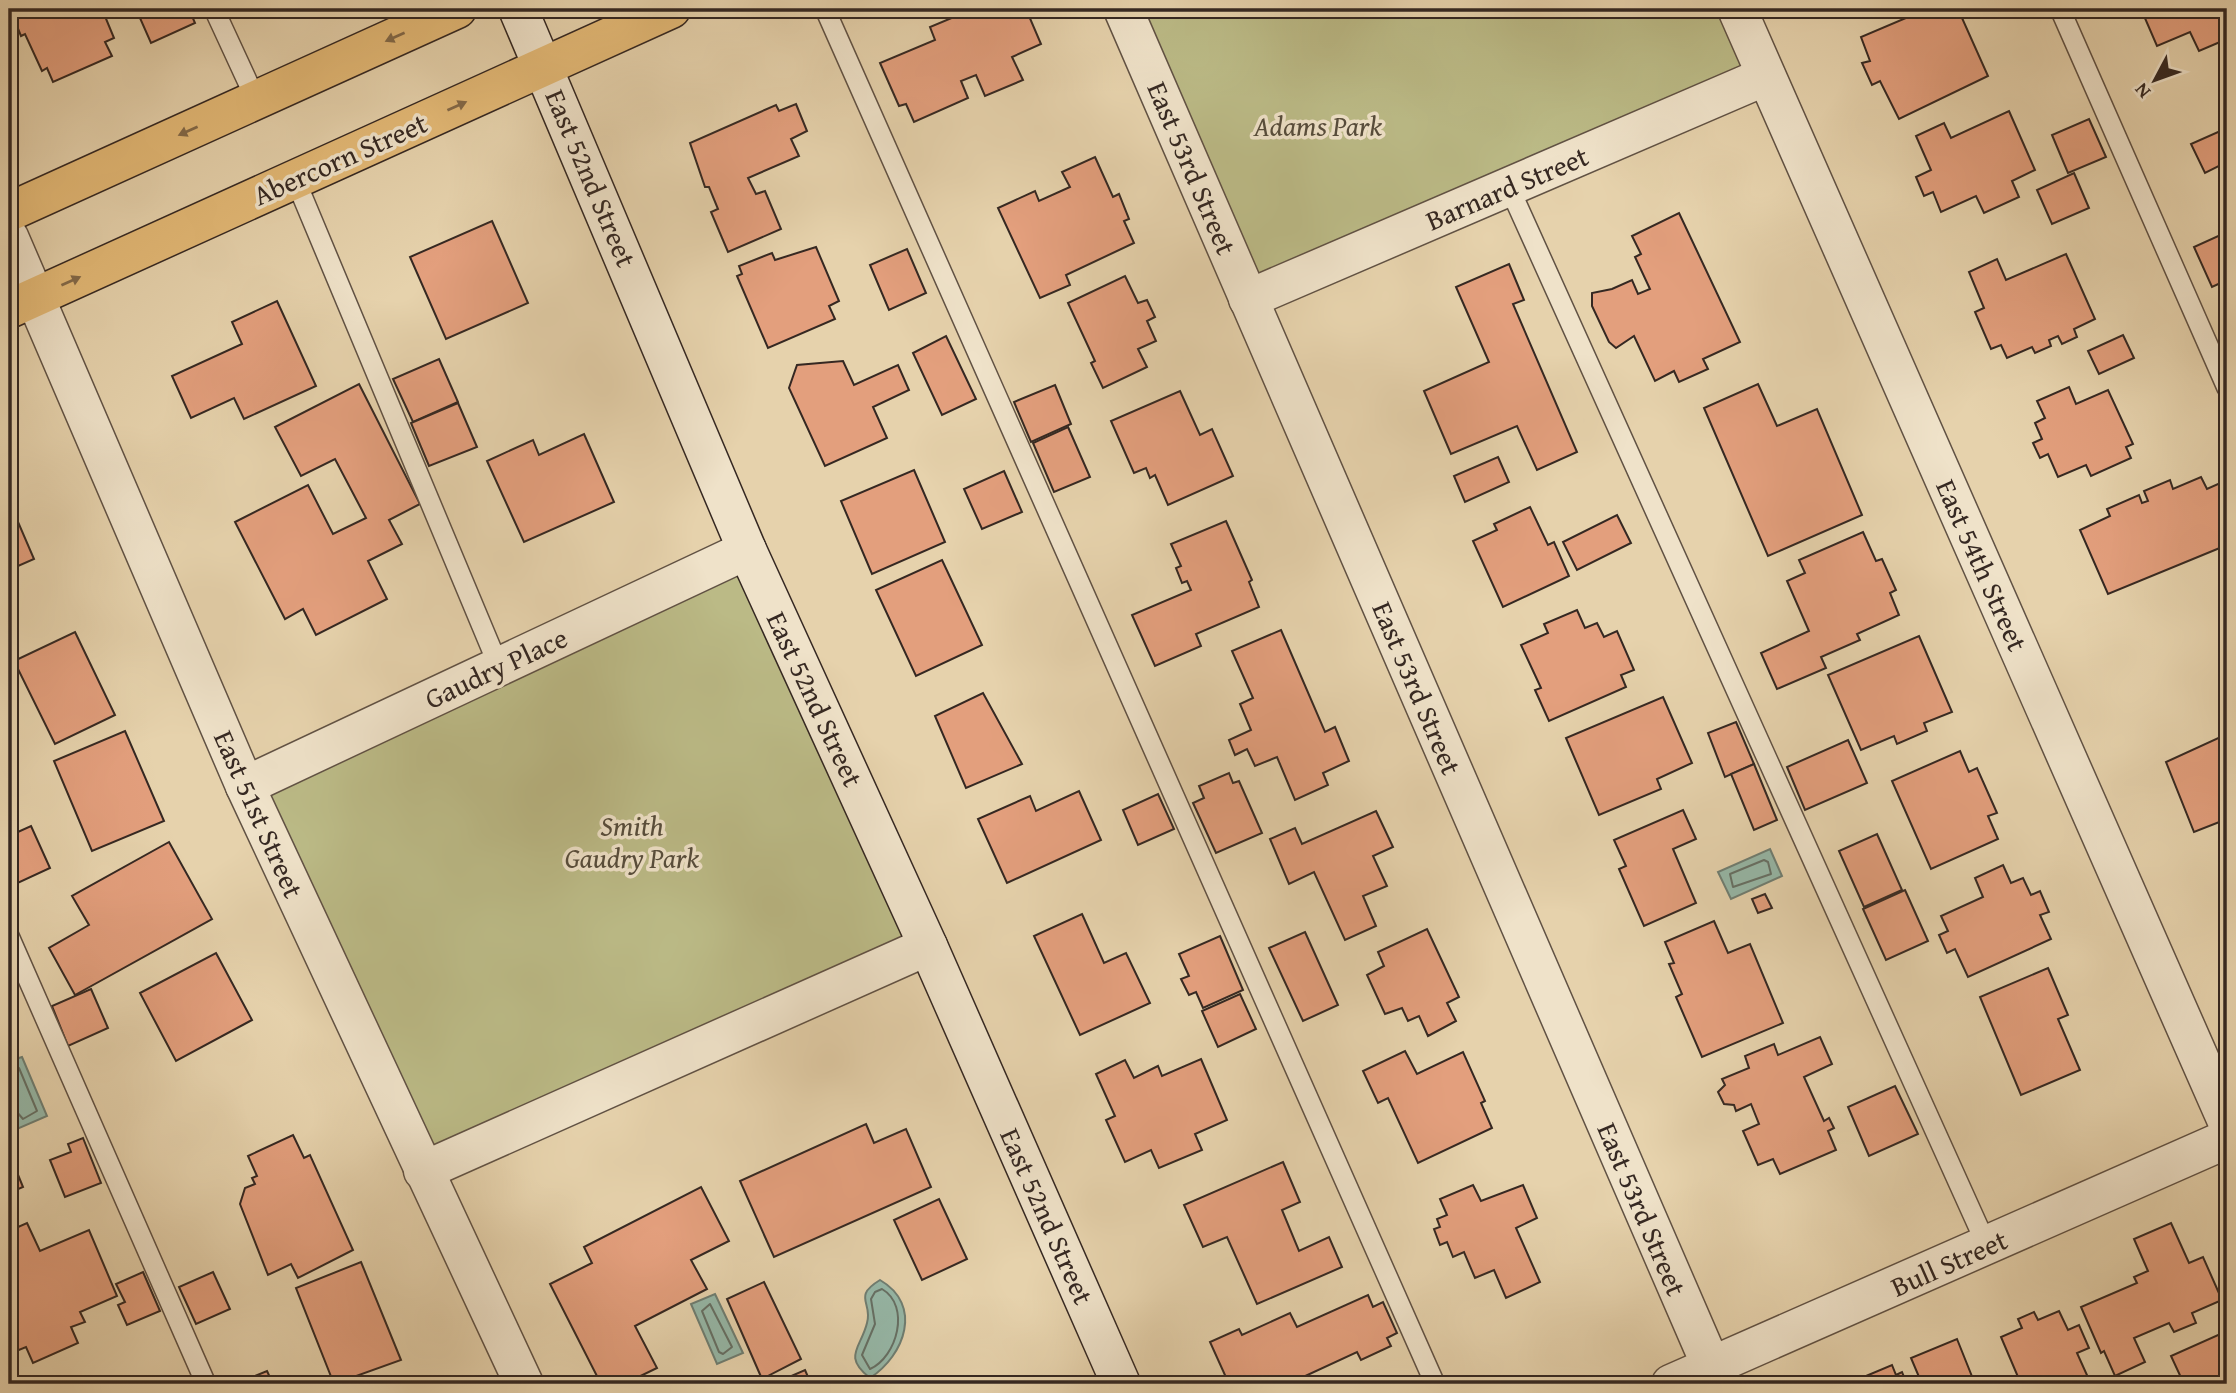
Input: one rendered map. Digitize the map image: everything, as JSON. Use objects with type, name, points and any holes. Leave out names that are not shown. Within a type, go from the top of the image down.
[{"type":"main road","points":[[9,212],[457,9]]},
{"type":"main road","name":"Abercorn Street","points":[[22,303],[671,9]]},
{"type":"street","name":"East 52nd Street","points":[[518,9],[747,550],[928,946],[1121,1384]]},
{"type":"street","name":"East 53rd Street","points":[[1123,9],[1715,1376]]},
{"type":"street","name":"East 54th Street","points":[[1737,9],[2227,1121]]},
{"type":"street","name":"Barnard Street","points":[[1248,299],[1766,76]]},
{"type":"street","name":"East 51st Street","points":[[9,237],[22,303],[524,1384]]},
{"type":"street","name":"Gaudry Place","points":[[245,786],[747,550]]},
{"type":"street","points":[[423,1171],[928,946]]},
{"type":"street","name":"Bull Street","points":[[1671,1384],[1715,1376],[1987,1246],[2227,1139]]},
{"type":"lane","points":[[214,9],[256,100]]},
{"type":"lane","points":[[825,9],[1435,1384]]},
{"type":"lane","points":[[2060,9],[2227,388]]},
{"type":"lane","points":[[295,179],[499,667]]},
{"type":"lane","points":[[1509,187],[1987,1246]]},
{"type":"lane","points":[[9,936],[206,1384]]},
{"type":"green space","name":"Adams Park","points":[[1143,9],[1718,9],[1745,68],[1258,278]]},
{"type":"green space","name":"Smith Gaudry Park","points":[[747,550],[928,946],[423,1171],[245,786]]},
{"type":"water","points":[[1770,849],[1782,876],[1731,899],[1718,872]]},
{"type":"water","points":[[22,1057],[47,1116],[17,1129],[9,1110],[9,1061]]},
{"type":"water","points":[[880,1280],[893,1290],[902,1303],[904,1330],[892,1356],[870,1378],[855,1358],[867,1323],[865,1296]]},
{"type":"water","points":[[715,1294],[743,1353],[717,1364],[691,1304]]},
{"type":"building","points":[[14,9],[102,9],[114,38],[105,42],[112,56],[53,82],[47,68],[42,71],[25,34],[21,36],[12,14],[16,13]]},
{"type":"building","points":[[136,9],[189,9],[195,23],[151,43]]},
{"type":"building","points":[[973,9],[1026,9],[1041,44],[1012,57],[1023,80],[985,96],[976,75],[961,81],[968,98],[914,122],[906,104],[899,106],[880,63],[935,40],[930,27]]},
{"type":"building","points":[[1927,9],[1958,9],[1988,76],[1899,119],[1880,81],[1872,85],[1862,63],[1870,61],[1861,37]]},
{"type":"building","points":[[2141,9],[2227,9],[2227,39],[2199,51],[2190,32],[2157,46]]},
{"type":"building","points":[[796,104],[807,131],[791,139],[799,156],[748,178],[756,194],[765,191],[781,229],[728,252],[711,212],[718,209],[709,187],[705,187],[690,143],[776,105],[779,111]]},
{"type":"building","points":[[2009,111],[2035,170],[2012,181],[2019,197],[1984,213],[1976,196],[1941,212],[1933,192],[1924,196],[1916,177],[1931,170],[1916,136],[1944,123],[1951,138]]},
{"type":"building","points":[[2089,119],[2106,157],[2068,173],[2052,135]]},
{"type":"building","points":[[2227,128],[2227,162],[2205,173],[2191,144]]},
{"type":"building","points":[[1095,157],[1113,197],[1119,194],[1129,219],[1124,221],[1134,243],[1066,275],[1070,285],[1040,298],[998,208],[1035,191],[1039,201],[1070,187],[1062,172]]},
{"type":"building","points":[[2074,173],[2089,208],[2052,224],[2037,190]]},
{"type":"building","points":[[1679,213],[1740,342],[1703,359],[1708,369],[1679,382],[1674,371],[1655,381],[1634,336],[1616,348],[1609,342],[1592,306],[1592,293],[1612,289],[1632,280],[1638,294],[1650,289],[1635,257],[1641,254],[1632,236]]},
{"type":"building","points":[[492,221],[528,303],[446,339],[410,257]]},
{"type":"building","points":[[2227,232],[2227,280],[2212,287],[2194,247]]},
{"type":"building","points":[[816,247],[839,301],[829,306],[835,319],[768,348],[737,276],[742,274],[739,266],[772,253],[775,260]]},
{"type":"building","points":[[907,249],[926,293],[889,310],[870,265]]},
{"type":"building","points":[[2066,254],[2095,319],[2074,329],[2077,337],[2062,344],[2058,336],[2049,340],[2051,346],[2035,353],[2032,347],[2007,358],[2001,345],[1991,349],[1975,312],[1984,308],[1969,272],[1997,259],[2006,280]]},
{"type":"building","points":[[1509,264],[1524,300],[1513,304],[1577,452],[1537,470],[1517,426],[1451,454],[1424,391],[1489,362],[1456,287]]},
{"type":"building","points":[[1125,276],[1138,303],[1147,300],[1155,317],[1147,321],[1156,341],[1138,349],[1147,367],[1103,388],[1091,363],[1095,361],[1068,303]]},
{"type":"building","points":[[277,301],[316,386],[244,419],[234,398],[191,418],[172,376],[242,344],[232,322]]},
{"type":"building","points":[[2123,335],[2134,358],[2099,374],[2088,351]]},
{"type":"building","points":[[946,336],[976,399],[942,415],[913,353]]},
{"type":"building","points":[[439,359],[458,402],[413,422],[393,379]]},
{"type":"building","points":[[843,361],[854,385],[898,365],[909,390],[873,407],[887,438],[825,466],[789,388],[797,365]]},
{"type":"building","points":[[359,384],[420,504],[389,520],[402,544],[368,561],[387,599],[316,635],[303,609],[285,619],[235,522],[308,485],[333,534],[366,518],[335,459],[301,476],[275,427]]},
{"type":"building","points":[[1758,384],[1777,426],[1817,409],[1862,515],[1768,556],[1704,408]]},
{"type":"building","points":[[1055,385],[1071,424],[1031,442],[1014,402]]},
{"type":"building","points":[[2069,387],[2076,404],[2108,390],[2133,444],[2126,447],[2131,458],[2091,476],[2086,465],[2058,477],[2048,454],[2040,458],[2033,443],[2042,439],[2035,423],[2045,418],[2037,401]]},
{"type":"building","points":[[1180,391],[1200,435],[1212,429],[1233,476],[1168,505],[1155,475],[1150,478],[1146,468],[1134,473],[1111,421]]},
{"type":"building","points":[[458,403],[477,447],[429,466],[411,423]]},
{"type":"building","points":[[1068,427],[1090,477],[1054,492],[1033,443]]},
{"type":"building","points":[[584,434],[614,502],[524,542],[487,461],[533,440],[539,455]]},
{"type":"building","points":[[1498,457],[1509,482],[1465,502],[1454,476]]},
{"type":"building","points":[[914,470],[945,542],[872,574],[841,501]]},
{"type":"building","points":[[1004,471],[1022,512],[982,529],[964,489]]},
{"type":"building","points":[[2201,477],[2207,489],[2227,480],[2227,545],[2108,594],[2080,530],[2110,516],[2107,509],[2139,495],[2142,503],[2148,501],[2144,491],[2170,480],[2173,489]]},
{"type":"building","points":[[9,501],[34,559],[9,570]]},
{"type":"building","points":[[1530,507],[1548,545],[1554,542],[1569,576],[1503,607],[1473,541],[1497,530],[1494,524]]},
{"type":"building","points":[[1617,515],[1631,543],[1577,570],[1563,542]]},
{"type":"building","points":[[1226,521],[1252,580],[1249,582],[1259,607],[1196,634],[1201,646],[1155,666],[1132,615],[1191,590],[1187,581],[1182,583],[1176,568],[1181,566],[1171,544]]},
{"type":"building","points":[[1863,532],[1876,561],[1882,559],[1896,590],[1890,593],[1899,615],[1857,634],[1860,640],[1821,657],[1826,668],[1777,689],[1761,653],[1809,631],[1787,581],[1805,573],[1799,560]]},
{"type":"building","points":[[942,560],[982,645],[916,676],[876,590]]},
{"type":"building","points":[[1577,610],[1585,628],[1597,623],[1604,637],[1617,631],[1634,670],[1621,675],[1626,687],[1549,721],[1535,690],[1541,688],[1521,645],[1548,633],[1544,624]]},
{"type":"building","points":[[1281,630],[1325,732],[1335,727],[1349,761],[1323,773],[1328,785],[1295,800],[1277,757],[1255,766],[1247,749],[1235,755],[1229,740],[1251,730],[1240,704],[1253,698],[1232,651]]},
{"type":"building","points":[[75,632],[115,715],[55,744],[14,661]]},
{"type":"building","points":[[1919,636],[1952,712],[1924,723],[1927,731],[1897,744],[1894,736],[1861,750],[1828,675]]},
{"type":"building","points":[[983,693],[1022,764],[966,788],[935,716]]},
{"type":"building","points":[[1663,697],[1692,763],[1657,779],[1661,789],[1599,815],[1566,738]]},
{"type":"building","points":[[1736,722],[1754,764],[1725,777],[1708,733]]},
{"type":"building","points":[[125,731],[164,821],[92,851],[54,761]]},
{"type":"building","points":[[2227,734],[2227,819],[2194,832],[2166,762]]},
{"type":"building","points":[[1848,740],[1867,783],[1805,810],[1787,767]]},
{"type":"building","points":[[1960,751],[1969,772],[1977,768],[1997,813],[1988,816],[1998,839],[1931,869],[1892,781]]},
{"type":"building","points":[[1754,764],[1777,820],[1754,830],[1731,774]]},
{"type":"building","points":[[1229,773],[1233,783],[1239,781],[1262,833],[1216,853],[1193,803],[1204,798],[1199,786]]},
{"type":"building","points":[[1079,791],[1101,840],[1007,883],[978,819],[1030,796],[1036,811]]},
{"type":"building","points":[[1158,794],[1174,829],[1138,845],[1123,810]]},
{"type":"building","points":[[1683,810],[1696,839],[1673,849],[1696,903],[1644,926],[1619,869],[1626,866],[1614,840]]},
{"type":"building","points":[[1376,811],[1393,847],[1373,856],[1387,886],[1363,896],[1376,926],[1345,940],[1314,872],[1289,884],[1270,839],[1295,828],[1302,844]]},
{"type":"building","points":[[31,826],[50,868],[9,887],[9,836]]},
{"type":"building","points":[[1877,834],[1902,890],[1864,907],[1839,851]]},
{"type":"building","points":[[169,842],[212,919],[75,995],[49,948],[89,925],[72,896]]},
{"type":"building","points":[[2003,865],[2011,883],[2023,878],[2031,895],[2040,891],[2049,912],[2040,915],[2051,939],[1968,977],[1955,949],[1947,953],[1939,935],[1948,931],[1941,916],[1983,897],[1975,878]]},
{"type":"building","points":[[1905,890],[1928,941],[1886,960],[1863,909]]},
{"type":"building","points":[[1765,894],[1772,908],[1758,913],[1752,899]]},
{"type":"building","points":[[1082,914],[1104,963],[1126,953],[1150,1003],[1080,1035],[1034,936]]},
{"type":"building","points":[[1714,921],[1728,953],[1750,944],[1783,1023],[1702,1057],[1676,997],[1682,994],[1669,964],[1674,963],[1665,942]]},
{"type":"building","points":[[1427,929],[1459,997],[1447,1003],[1456,1021],[1428,1036],[1419,1016],[1408,1021],[1402,1008],[1385,1014],[1367,975],[1384,966],[1378,952]]},
{"type":"building","points":[[1305,932],[1338,1005],[1303,1021],[1269,948]]},
{"type":"building","points":[[1220,936],[1243,990],[1203,1008],[1196,992],[1189,995],[1181,979],[1189,976],[1179,954]]},
{"type":"building","points":[[216,953],[252,1020],[176,1061],[140,993]]},
{"type":"building","points":[[2048,968],[2068,1015],[2058,1019],[2080,1070],[2021,1095],[1980,997]]},
{"type":"building","points":[[91,989],[108,1028],[68,1046],[52,1006]]},
{"type":"building","points":[[1240,994],[1256,1029],[1218,1047],[1202,1011]]},
{"type":"building","points":[[1820,1037],[1832,1064],[1804,1077],[1824,1121],[1829,1118],[1834,1128],[1828,1131],[1836,1150],[1780,1174],[1773,1159],[1758,1165],[1743,1131],[1759,1124],[1751,1104],[1736,1111],[1734,1105],[1724,1104],[1718,1092],[1725,1085],[1722,1079],[1749,1068],[1745,1056],[1774,1044],[1778,1055]]},
{"type":"building","points":[[1405,1051],[1417,1074],[1463,1052],[1485,1101],[1481,1103],[1492,1128],[1418,1163],[1388,1098],[1378,1103],[1363,1071]]},
{"type":"building","points":[[1201,1059],[1227,1120],[1195,1134],[1202,1150],[1159,1168],[1151,1150],[1125,1162],[1106,1120],[1115,1116],[1096,1074],[1125,1060],[1134,1078],[1158,1066],[1162,1076]]},
{"type":"building","points":[[1895,1086],[1918,1134],[1869,1156],[1848,1107]]},
{"type":"building","points":[[866,1124],[874,1143],[906,1129],[931,1187],[774,1257],[740,1181]]},
{"type":"building","points":[[293,1135],[304,1158],[310,1155],[353,1250],[298,1278],[291,1264],[268,1275],[240,1204],[245,1188],[255,1184],[252,1178],[257,1176],[248,1156]]},
{"type":"building","points":[[83,1138],[101,1183],[65,1197],[50,1160],[71,1152],[68,1144]]},
{"type":"building","points":[[1283,1162],[1300,1202],[1282,1210],[1299,1251],[1329,1237],[1342,1267],[1257,1304],[1227,1237],[1203,1247],[1184,1205]]},
{"type":"building","points":[[14,1165],[23,1187],[9,1193],[9,1168]]},
{"type":"building","points":[[1473,1185],[1481,1201],[1523,1185],[1537,1218],[1516,1228],[1540,1282],[1506,1298],[1494,1270],[1475,1278],[1464,1252],[1453,1257],[1447,1242],[1440,1245],[1434,1229],[1440,1227],[1437,1219],[1447,1215],[1440,1199]]},
{"type":"building","points":[[701,1187],[729,1241],[691,1260],[707,1289],[635,1326],[657,1368],[624,1384],[601,1384],[550,1284],[592,1263],[584,1247]]},
{"type":"building","points":[[939,1199],[967,1259],[922,1280],[894,1220]]},
{"type":"building","points":[[27,1223],[40,1251],[89,1230],[117,1296],[80,1312],[85,1322],[71,1327],[78,1343],[33,1363],[26,1347],[9,1354],[9,1231]]},
{"type":"building","points":[[2171,1223],[2189,1263],[2203,1257],[2222,1300],[2192,1313],[2196,1323],[2174,1332],[2169,1323],[2134,1338],[2145,1362],[2115,1376],[2104,1351],[2101,1353],[2081,1307],[2137,1283],[2134,1277],[2148,1271],[2134,1239]]},
{"type":"building","points":[[361,1262],[401,1360],[334,1384],[296,1288]]},
{"type":"building","points":[[143,1272],[160,1311],[127,1325],[118,1305],[125,1302],[116,1284]]},
{"type":"building","points":[[213,1272],[230,1309],[196,1324],[179,1287]]},
{"type":"building","points":[[764,1282],[801,1359],[762,1379],[727,1299]]},
{"type":"building","points":[[1368,1295],[1373,1307],[1383,1302],[1397,1333],[1387,1338],[1391,1346],[1361,1360],[1357,1352],[1303,1377],[1306,1384],[1229,1384],[1210,1342],[1239,1329],[1242,1335],[1290,1313],[1297,1327]]},
{"type":"building","points":[[2059,1311],[2068,1330],[2079,1325],[2089,1348],[2077,1353],[2091,1384],[2021,1384],[2001,1337],[2022,1328],[2018,1319],[2034,1312],[2038,1320]]},
{"type":"building","points":[[2227,1331],[2227,1384],[2184,1384],[2171,1356]]},
{"type":"building","points":[[1957,1339],[1975,1384],[1922,1384],[1911,1358]]},
{"type":"building","points":[[1892,1365],[1896,1375],[1902,1372],[1907,1384],[1847,1384]]},
{"type":"building","points":[[805,1370],[811,1384],[773,1384]]},
{"type":"building","points":[[267,1371],[273,1384],[236,1384]]}]
